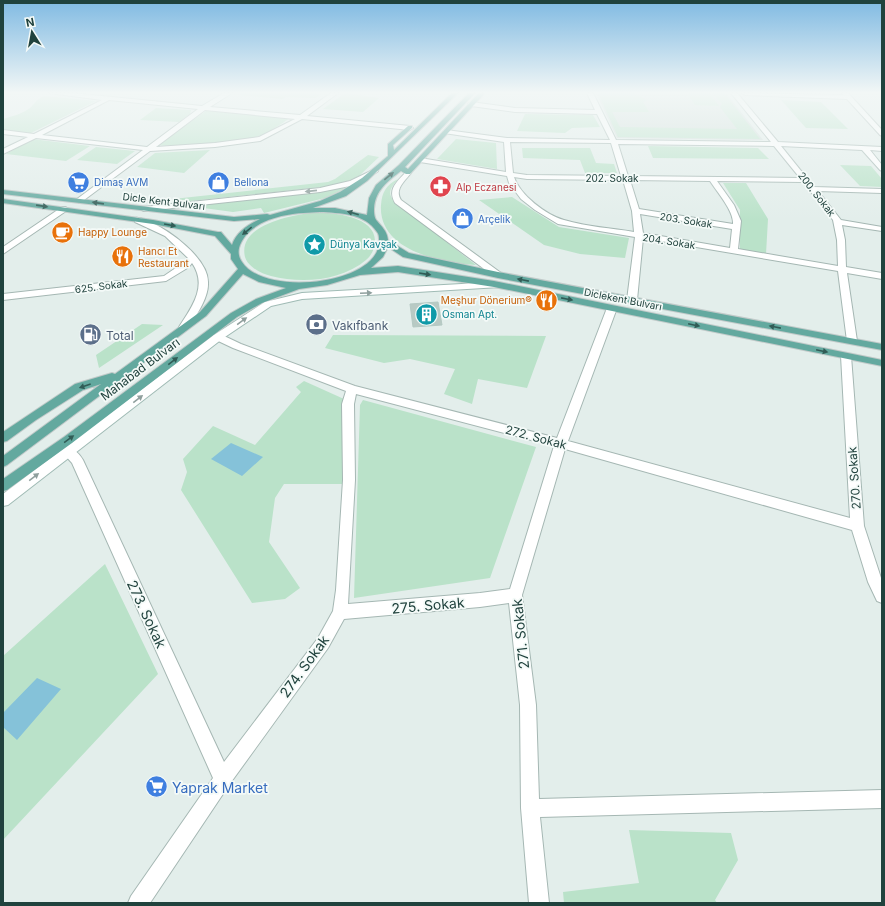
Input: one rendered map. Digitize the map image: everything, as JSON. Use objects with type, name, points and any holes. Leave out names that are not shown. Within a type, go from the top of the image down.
[{"type":"main road","points":[[391,156],[390,145],[401,135]]},
{"type":"main road","points":[[234,252],[237,242],[244,233],[259,223],[276,216],[319,204],[342,195],[363,183],[412,135]]},
{"type":"main road","points":[[373,222],[370,215],[372,199],[375,191],[384,180],[400,167],[431,135]]},
{"type":"main road","points":[[400,167],[408,173],[443,135]]},
{"type":"main road","name":"Dicle Kent Bulvarı","points":[[3,192],[234,219],[276,216]]},
{"type":"main road","name":"Dicle Kent Bulvarı","points":[[3,201],[138,220],[218,234],[234,252],[235,261],[242,270]]},
{"type":"main road","points":[[242,270],[256,279],[276,284],[300,286],[321,284],[341,280],[359,272],[378,258],[383,249],[384,241],[382,231],[373,222],[362,216],[338,210],[315,209],[295,211]]},
{"type":"main road","name":"Diclekent Bulvarı","points":[[384,241],[406,255],[497,280],[612,308],[882,363]]},
{"type":"main road","points":[[398,269],[395,261],[399,257],[406,255]]},
{"type":"main road","name":"Diclekent Bulvarı","points":[[359,272],[398,269],[497,280],[632,300],[882,347]]},
{"type":"main road","name":"Mahabad Bulvarı","points":[[3,462],[203,314],[242,270]]},
{"type":"main road","name":"Mahabad Bulvarı","points":[[3,486],[68,440],[234,315],[259,301],[300,286]]},
{"type":"main road","points":[[3,438],[32,417],[79,387],[122,373]]},
{"type":"street","points":[[3,152],[33,135]]},
{"type":"street","points":[[35,135],[149,149],[195,147],[260,139],[267,135]]},
{"type":"street","points":[[80,200],[167,135]]},
{"type":"street","points":[[471,135],[507,140],[776,144],[882,149]]},
{"type":"street","points":[[611,135],[636,211],[639,236],[632,300]]},
{"type":"street","name":"200. Sokak","points":[[769,135],[835,216],[841,240],[842,270],[852,341]]},
{"type":"street","name":"204. Sokak","points":[[507,140],[510,175],[516,191],[561,222],[882,276]]},
{"type":"street","points":[[864,148],[882,169]]},
{"type":"street","name":"202. Sokak","points":[[420,160],[527,177],[806,180]]},
{"type":"street","points":[[144,209],[320,190],[352,183],[375,171]]},
{"type":"street","points":[[408,173],[395,189],[395,196],[398,201],[497,280]]},
{"type":"street","points":[[712,179],[730,205],[737,221],[734,251]]},
{"type":"street","points":[[813,189],[882,191]]},
{"type":"street","points":[[3,251],[65,209]]},
{"type":"street","name":"203. Sokak","points":[[636,211],[737,227]]},
{"type":"street","points":[[138,220],[171,237],[192,258],[204,276],[204,283],[199,301],[184,328]]},
{"type":"street","points":[[837,222],[882,229]]},
{"type":"street","name":"625. Sokak","points":[[3,297],[166,278],[186,266],[192,258]]},
{"type":"street","points":[[3,501],[218,337],[250,314],[268,304],[302,296],[497,280]]},
{"type":"street","name":"271. Sokak","points":[[539,903],[530,808],[528,705],[515,595],[561,444],[612,308]]},
{"type":"street","name":"272. Sokak","points":[[218,337],[237,346],[352,389],[561,444],[858,526]]},
{"type":"street","name":"270. Sokak","points":[[846,356],[858,526],[882,596]]},
{"type":"street","name":"274. Sokak","points":[[138,903],[223,778],[323,643],[340,612],[343,590],[348,480],[348,404],[352,389]]},
{"type":"street","name":"273. Sokak","points":[[68,452],[77,460],[223,778]]},
{"type":"street","name":"275. Sokak","points":[[340,612],[480,600],[515,595]]},
{"type":"street","points":[[530,808],[882,799]]},
{"type":"shaded area","points":[[616,135],[759,135],[763,140],[617,138]]},
{"type":"green space","points":[[171,135],[259,135],[240,140],[194,145],[157,145]]},
{"type":"green space","points":[[617,135],[757,135],[760,139],[618,137]]},
{"type":"green space","points":[[32,139],[90,146],[66,161],[6,154]]},
{"type":"green space","points":[[456,139],[496,143],[497,169],[437,159]]},
{"type":"green space","points":[[648,146],[758,148],[769,159],[653,158]]},
{"type":"green space","points":[[96,147],[135,151],[117,164],[77,160]]},
{"type":"green space","points":[[522,148],[590,148],[596,163],[614,164],[617,173],[585,173],[580,160],[523,158]]},
{"type":"green space","points":[[210,150],[184,173],[137,167],[155,153]]},
{"type":"green space","points":[[368,155],[379,157],[359,176],[343,183],[331,186],[172,203],[173,199],[328,182],[335,179]]},
{"type":"green space","points":[[840,165],[871,166],[882,179],[882,187],[860,186]]},
{"type":"green space","points":[[398,179],[390,192],[390,195],[394,201],[476,265],[446,261],[415,252],[401,244],[390,234],[383,221],[381,205],[385,189]]},
{"type":"green space","points":[[357,183],[325,198],[264,213],[261,208],[233,212],[196,207],[197,205]]},
{"type":"green space","points":[[723,183],[746,183],[768,219],[766,254],[740,249],[740,210]]},
{"type":"green space","points":[[512,197],[559,227],[629,238],[625,258],[580,254],[544,245],[479,200]]},
{"type":"green space","points":[[316,212],[343,215],[361,221],[368,226],[373,233],[375,241],[374,249],[370,256],[356,267],[345,272],[321,279],[308,280],[295,280],[267,275],[256,270],[249,264],[245,257],[245,246],[250,236],[258,229],[269,223],[282,219]]},
{"type":"green space","points":[[142,324],[163,325],[99,368],[96,355]]},
{"type":"green space","points":[[333,335],[546,336],[527,388],[478,379],[472,404],[444,394],[455,369],[410,359],[384,363],[325,348]]},
{"type":"green space","points":[[304,381],[344,399],[342,484],[284,484],[275,498],[269,542],[300,588],[285,599],[252,603],[181,490],[187,472],[183,459],[213,426],[255,445],[301,392],[296,387]]},
{"type":"green space","points":[[363,400],[536,447],[490,578],[354,598],[360,405]]},
{"type":"green space","points":[[105,564],[158,674],[3,840],[3,656]]},
{"type":"green space","points":[[629,830],[731,833],[738,860],[715,900],[717,903],[564,903],[563,892],[639,883]]},
{"type":"water","points":[[231,443],[263,457],[242,476],[211,459]]},
{"type":"water","points":[[37,678],[61,689],[17,740],[3,727],[3,713]]},
{"type":"building","name":"Osman Apt.","points":[[438,302],[442,325],[413,327],[410,304]]},
{"type":"place","name":"Dimaş AVM","points":[[79,182]]},
{"type":"place","name":"Bellona","points":[[218,182]]},
{"type":"place","name":"Alp Eczanesi","points":[[440,187]]},
{"type":"place","name":"Arçelik","points":[[462,219]]},
{"type":"place","name":"Happy Lounge","points":[[63,232]]},
{"type":"place","name":"Dünya Kavşak","points":[[314,244]]},
{"type":"place","name":"Hancı Et Restaurant","points":[[122,257]]},
{"type":"place","name":"Meşhur Dönerium®","points":[[547,300]]},
{"type":"place","name":"Osman Apt.","points":[[426,314]]},
{"type":"place","name":"Vakıfbank","points":[[317,325]]},
{"type":"place","name":"Total","points":[[91,335]]},
{"type":"place","name":"Yaprak Market","points":[[156,787]]}]
